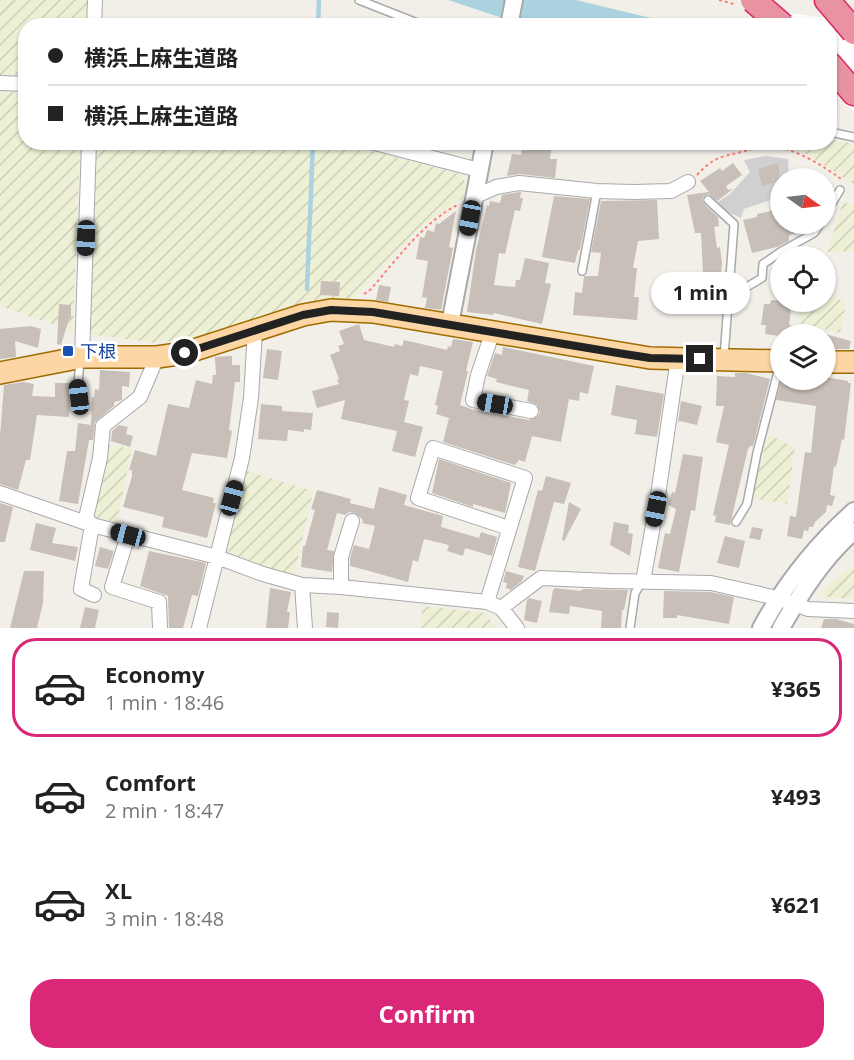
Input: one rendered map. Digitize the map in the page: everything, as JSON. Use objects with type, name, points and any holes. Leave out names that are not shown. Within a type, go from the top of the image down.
[{"type":"highway","points":[[753,0],[774,18]]},
{"type":"highway","points":[[771,0],[788,18]]},
{"type":"highway","points":[[827,0],[850,27]]},
{"type":"highway","points":[[837,73],[854,93]]},
{"type":"main road","points":[[0,373],[81,358],[157,357],[185,353],[303,315],[331,310],[373,312],[650,358],[770,362]]},
{"type":"main road","points":[[836,362],[854,362]]},
{"type":"street","points":[[94,18],[95,0]]},
{"type":"street","points":[[511,18],[514,0]]},
{"type":"street","points":[[0,82],[18,83]]},
{"type":"street","points":[[81,358],[89,150]]},
{"type":"street","points":[[402,150],[479,170]]},
{"type":"street","points":[[450,324],[469,199],[483,150]]},
{"type":"street","points":[[469,199],[496,187],[519,183],[597,191],[634,192],[671,191],[688,182]]},
{"type":"street","points":[[200,628],[242,458],[250,398],[255,330]]},
{"type":"street","points":[[493,331],[478,375],[474,400],[515,414],[531,411]]},
{"type":"street","points":[[92,525],[86,518],[100,458],[103,426],[140,397],[157,357]]},
{"type":"street","points":[[643,581],[678,358]]},
{"type":"street","points":[[487,602],[510,528],[525,478],[433,448],[418,498],[510,528]]},
{"type":"street","points":[[0,493],[92,525],[217,557],[302,585],[487,602],[501,608],[517,628]]},
{"type":"street","points":[[760,628],[777,598],[810,556],[854,511]]},
{"type":"street","points":[[341,587],[341,557],[352,521]]},
{"type":"street","points":[[92,525],[81,589],[94,595]]},
{"type":"street","points":[[780,628],[821,566],[840,543],[854,531]]},
{"type":"street","points":[[128,535],[112,587],[159,602],[160,628]]},
{"type":"street","points":[[501,608],[541,578],[711,583],[777,598],[808,609],[854,611]]},
{"type":"street","points":[[302,585],[305,628]]},
{"type":"lane","points":[[359,0],[404,18]]},
{"type":"lane","points":[[837,133],[854,137]]},
{"type":"lane","points":[[836,197],[840,190]]},
{"type":"lane","points":[[582,271],[597,191]]},
{"type":"lane","points":[[708,200],[734,224],[723,360]]},
{"type":"lane","points":[[728,298],[762,278],[763,264],[814,234]]},
{"type":"lane","points":[[81,358],[78,384],[81,410]]},
{"type":"lane","points":[[736,522],[747,504],[773,390]]},
{"type":"lane","points":[[630,628],[634,593],[643,581]]},
{"type":"path","points":[[688,182],[707,163],[746,150]]},
{"type":"path","points":[[781,150],[804,158],[845,181]]},
{"type":"path","points":[[362,295],[369,291],[418,234],[445,212],[469,199]]},
{"type":"shaded area","points":[[766,156],[788,159],[788,168],[770,168],[770,200],[744,209],[741,218],[724,210],[718,202],[730,194],[750,172],[744,160]]},
{"type":"green space","points":[[0,0],[88,0],[87,18],[18,18],[18,75],[0,75]]},
{"type":"green space","points":[[0,91],[18,92],[18,150],[80,150],[73,331],[0,306]]},
{"type":"green space","points":[[837,140],[854,144],[854,184],[836,173],[836,168],[828,168],[803,152],[804,150],[837,150]]},
{"type":"green space","points":[[95,150],[369,150],[460,174],[465,182],[464,197],[422,226],[354,298],[323,299],[301,303],[202,338],[154,343],[89,334]]},
{"type":"green space","points":[[843,202],[854,206],[854,251],[836,252],[836,246],[829,246],[833,234],[836,234],[836,224]]},
{"type":"green space","points":[[836,296],[846,304],[840,333],[836,332],[836,324],[799,323],[800,312],[836,312]]},
{"type":"green space","points":[[768,434],[795,448],[787,504],[752,498]]},
{"type":"green space","points":[[105,445],[132,448],[116,526],[91,519]]},
{"type":"green space","points":[[247,471],[313,491],[294,576],[231,556],[225,546]]},
{"type":"green space","points":[[854,563],[854,599],[817,596]]},
{"type":"green space","points":[[423,606],[485,613],[496,628],[419,628]]},
{"type":"water","points":[[448,0],[576,0],[651,18],[503,18]]},
{"type":"pier","points":[[745,7],[825,18],[757,18]]},
{"type":"pier","points":[[837,20],[854,22],[854,112],[837,95]]},
{"type":"building","points":[[522,150],[551,150],[550,159],[557,159],[555,178],[520,174],[507,176],[512,154],[521,155]]},
{"type":"building","points":[[733,163],[742,175],[726,186],[728,190],[733,189],[717,201],[709,194],[702,199],[704,204],[718,217],[719,226],[714,227],[722,264],[719,291],[688,290],[689,299],[672,299],[672,277],[676,277],[676,272],[703,272],[701,233],[695,233],[687,195],[709,192],[700,181],[720,168],[722,171]]},
{"type":"building","points":[[778,163],[779,168],[770,168],[770,184],[762,186],[758,169]]},
{"type":"building","points":[[521,192],[520,198],[523,198],[520,211],[515,210],[505,254],[499,253],[494,285],[515,287],[516,280],[520,280],[525,258],[549,263],[545,283],[551,284],[542,324],[494,313],[493,315],[467,312],[476,250],[487,205],[489,206],[490,201],[500,203],[502,195]]},
{"type":"building","points":[[554,196],[590,199],[580,250],[578,250],[575,263],[542,257]]},
{"type":"building","points":[[657,200],[659,239],[638,241],[633,268],[637,268],[634,297],[639,297],[637,320],[573,315],[575,292],[582,293],[584,276],[598,276],[601,253],[591,252],[601,201]]},
{"type":"building","points":[[456,211],[449,247],[453,248],[441,310],[425,308],[427,298],[422,297],[428,261],[416,259],[420,237],[424,238],[427,230],[434,232],[436,223],[439,224]]},
{"type":"building","points":[[770,211],[770,234],[793,234],[789,235],[789,241],[752,253],[743,220],[757,217],[757,214]]},
{"type":"building","points":[[321,281],[340,282],[339,296],[320,295]]},
{"type":"building","points":[[379,285],[391,287],[388,302],[376,300]]},
{"type":"building","points":[[59,304],[71,305],[71,319],[69,319],[61,345],[57,344]]},
{"type":"building","points":[[764,304],[770,304],[770,312],[791,312],[789,324],[770,324],[770,335],[765,334],[766,325],[761,325]]},
{"type":"building","points":[[359,324],[364,340],[394,347],[395,344],[402,346],[404,340],[447,350],[448,346],[451,347],[453,339],[473,342],[460,405],[471,409],[529,420],[538,416],[540,412],[537,405],[527,401],[529,390],[496,382],[497,379],[487,376],[495,353],[502,355],[503,347],[594,366],[588,394],[580,392],[579,401],[569,399],[561,442],[532,436],[525,462],[519,460],[515,465],[443,442],[449,418],[436,414],[438,406],[435,405],[443,371],[420,366],[418,376],[410,374],[404,400],[409,401],[404,422],[423,427],[415,457],[392,451],[397,431],[341,419],[345,400],[317,408],[312,391],[339,384],[330,355],[340,351],[338,346],[344,344],[339,331]]},
{"type":"building","points":[[31,326],[41,329],[38,348],[15,341],[16,357],[0,359],[0,329]]},
{"type":"building","points":[[836,337],[851,341],[849,349],[836,349]]},
{"type":"building","points":[[267,349],[282,351],[278,380],[263,378]]},
{"type":"building","points":[[232,356],[232,365],[240,365],[240,382],[235,382],[229,430],[232,431],[227,458],[192,453],[182,490],[214,498],[213,503],[216,503],[207,538],[162,527],[164,517],[123,507],[132,476],[132,470],[129,470],[135,450],[156,456],[168,404],[189,408],[196,380],[212,384],[213,375],[216,375],[215,357]]},
{"type":"building","points":[[100,370],[130,372],[129,387],[122,386],[122,400],[114,402],[114,406],[95,422],[93,440],[89,440],[78,504],[59,501],[67,451],[75,451],[78,423],[91,425],[92,397],[94,397],[95,389],[99,390]]},
{"type":"building","points":[[735,373],[746,373],[770,379],[753,446],[748,449],[730,525],[715,522],[716,516],[713,515],[729,445],[716,442],[724,406],[716,406],[717,376],[735,377]]},
{"type":"building","points":[[836,379],[851,383],[844,440],[842,439],[836,467],[834,466],[830,495],[835,496],[832,506],[827,505],[826,512],[813,527],[809,527],[808,531],[804,530],[802,539],[787,536],[790,516],[796,517],[805,452],[811,453],[816,406],[776,400],[779,390],[836,390]]},
{"type":"building","points":[[23,382],[34,384],[32,396],[55,397],[55,383],[71,383],[69,417],[37,415],[30,460],[26,460],[18,490],[0,484],[0,436],[4,385]]},
{"type":"building","points":[[616,385],[664,394],[657,437],[635,434],[637,420],[611,415]]},
{"type":"building","points":[[681,401],[702,406],[697,425],[680,421],[678,423]]},
{"type":"building","points":[[261,404],[282,406],[282,411],[313,413],[311,430],[304,429],[304,432],[288,430],[287,441],[258,439]]},
{"type":"building","points":[[119,425],[128,427],[126,434],[133,436],[130,447],[111,441],[112,431]]},
{"type":"building","points":[[683,454],[703,457],[695,511],[691,510],[679,572],[658,568],[665,533],[670,534],[676,509],[668,505],[672,492],[675,493]]},
{"type":"building","points":[[439,459],[511,483],[505,513],[473,504],[473,507],[432,493]]},
{"type":"building","points":[[546,476],[571,483],[564,504],[554,502],[535,571],[518,567],[538,490],[542,491]]},
{"type":"building","points":[[379,487],[407,495],[404,505],[443,516],[441,527],[479,538],[481,532],[497,537],[492,556],[465,548],[463,556],[447,551],[449,545],[424,539],[418,562],[413,560],[408,582],[350,566],[354,545],[369,549],[375,526],[362,523],[363,520],[355,513],[349,512],[345,515],[337,513],[327,550],[334,551],[332,572],[301,567],[303,546],[305,546],[315,510],[311,509],[317,490],[351,499],[350,503],[374,509]]},
{"type":"building","points":[[569,502],[581,509],[564,541],[562,540]]},
{"type":"building","points":[[0,503],[13,507],[5,542],[0,542]]},
{"type":"building","points":[[614,522],[629,525],[628,533],[633,534],[630,556],[610,545]]},
{"type":"building","points":[[36,523],[56,528],[52,543],[78,547],[75,561],[30,550]]},
{"type":"building","points":[[752,527],[763,529],[760,540],[749,538]]},
{"type":"building","points":[[725,536],[745,541],[739,568],[717,563]]},
{"type":"building","points":[[100,547],[114,551],[108,569],[95,566]]},
{"type":"building","points":[[149,551],[206,563],[198,596],[192,595],[183,628],[169,628],[168,596],[140,586]]},
{"type":"building","points":[[24,571],[44,571],[43,603],[37,628],[10,628]]},
{"type":"building","points":[[506,571],[524,576],[522,581],[511,590],[506,588],[507,583],[503,582]]},
{"type":"building","points":[[270,588],[291,592],[287,612],[290,612],[288,628],[266,628]]},
{"type":"building","points":[[555,588],[580,591],[584,589],[628,590],[624,610],[622,610],[621,628],[601,628],[602,611],[570,606],[569,614],[549,612]]},
{"type":"building","points":[[664,591],[710,592],[734,597],[729,624],[677,615],[677,618],[663,618]]},
{"type":"building","points":[[529,598],[542,601],[537,623],[524,620]]},
{"type":"building","points":[[85,607],[99,610],[95,628],[80,628]]},
{"type":"building","points":[[327,612],[339,613],[338,628],[326,627]]},
{"type":"building","points":[[824,619],[836,619],[854,624],[854,628],[821,628]]},
{"type":"waterway","points":[[318,18],[319,0]]},
{"type":"waterway","points":[[307,289],[313,150]]},
{"type":"place","name":"下根","points":[[68,351]]},
{"type":"route","points":[[185,353],[303,315],[331,310],[373,312],[650,358],[700,359]]}]
